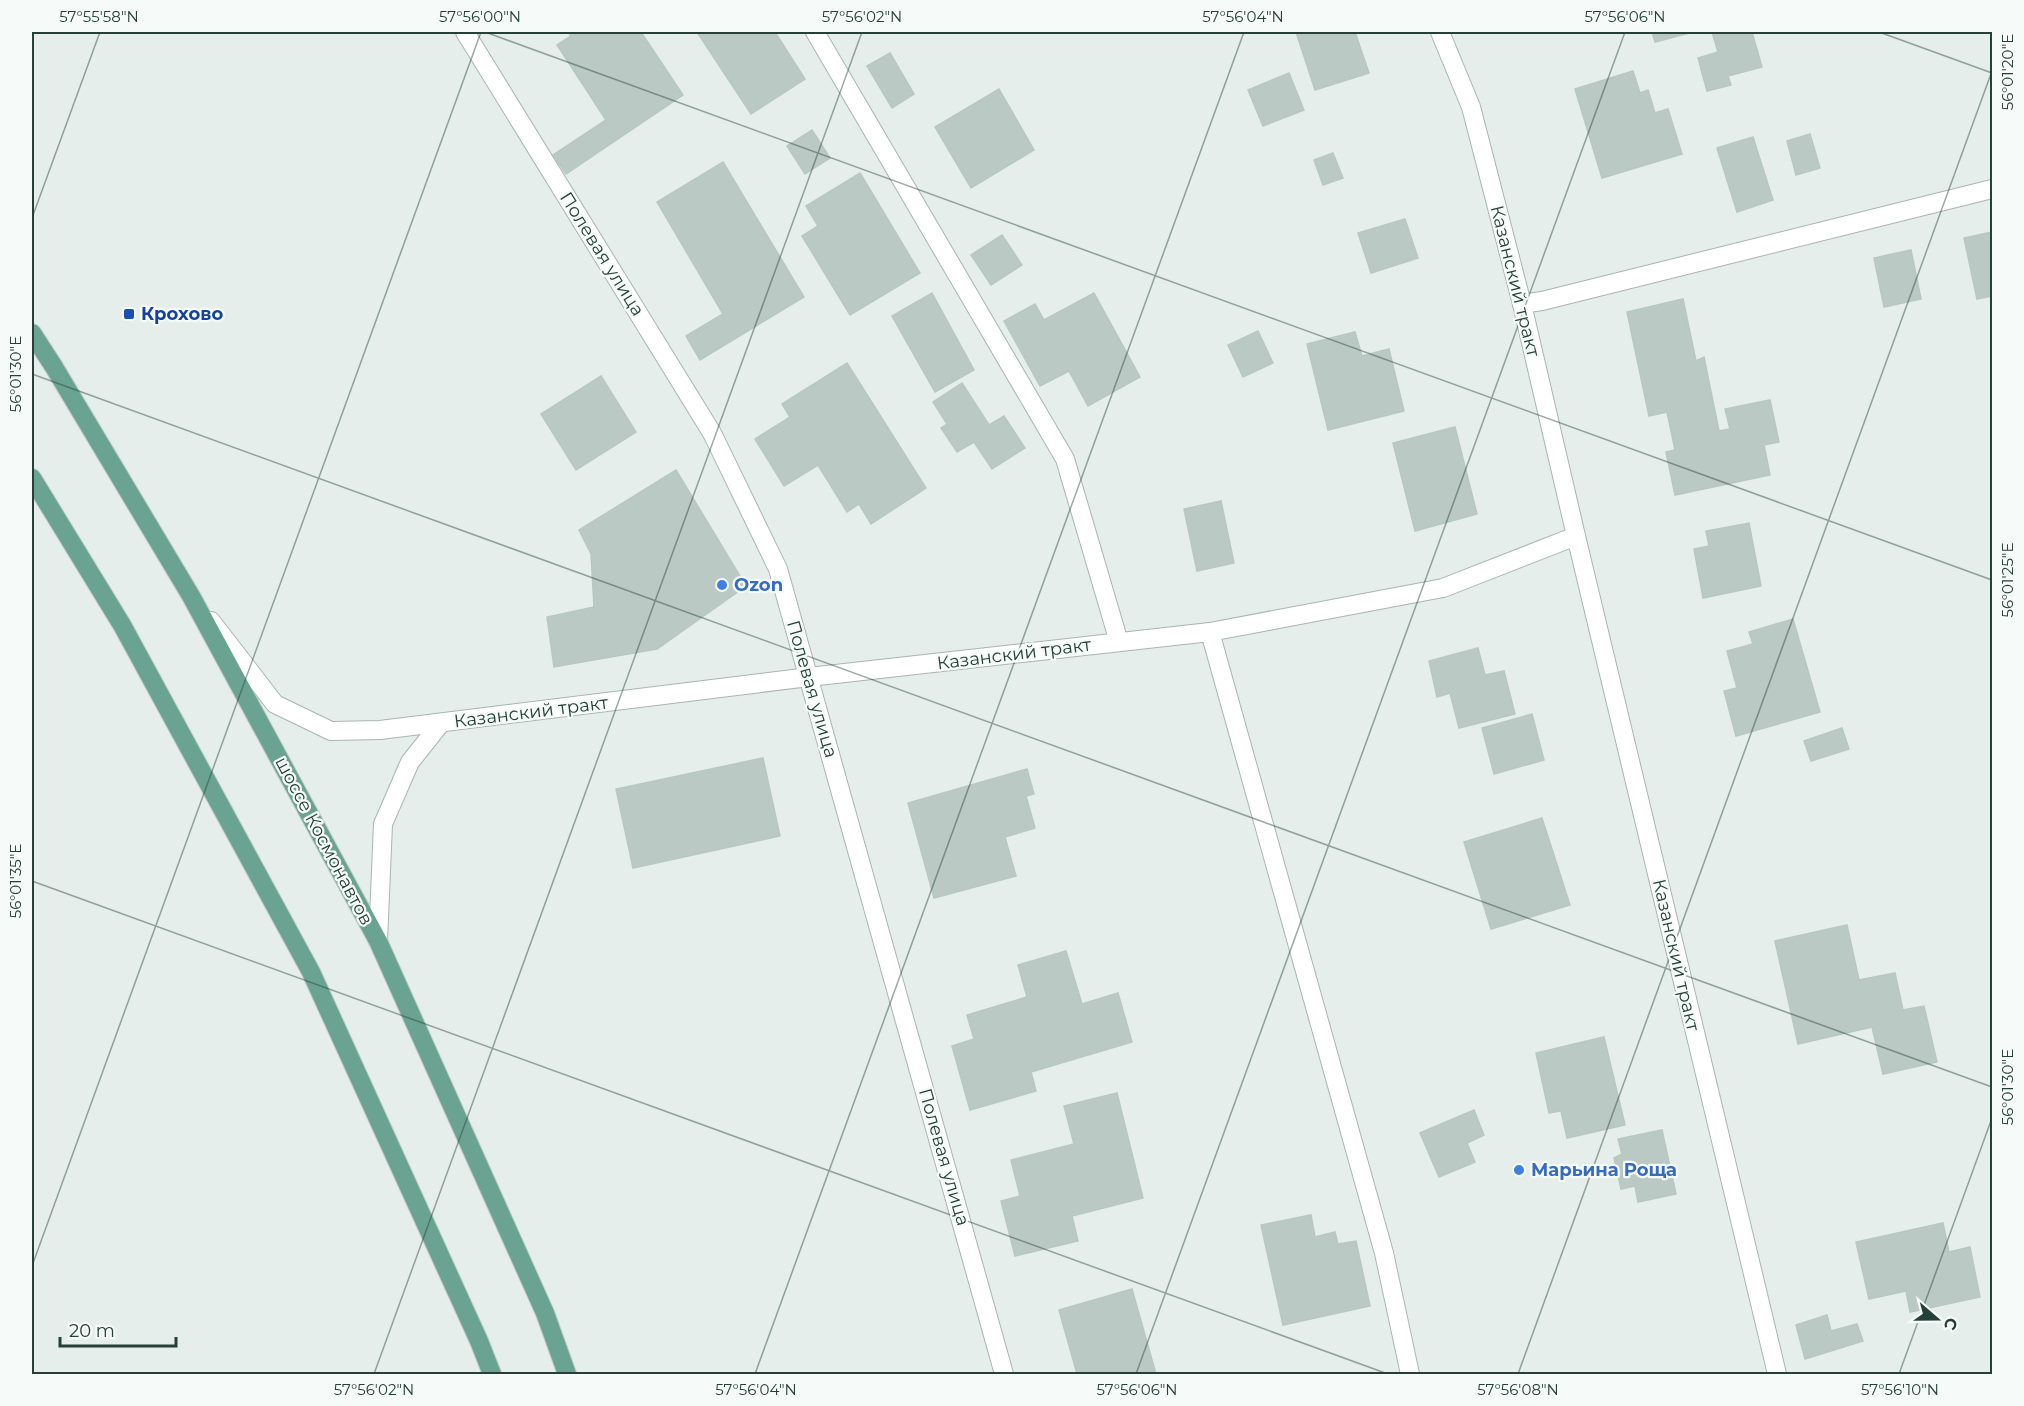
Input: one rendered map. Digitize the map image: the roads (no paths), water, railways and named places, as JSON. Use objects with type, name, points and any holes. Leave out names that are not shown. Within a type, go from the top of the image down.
[{"type":"main road","name":"шоссе Космонавтов","points":[[32,333],[192,596],[378,941],[545,1313],[567,1374]]},
{"type":"main road","points":[[32,478],[122,625],[311,972],[492,1374]]},
{"type":"street","name":"Полевая улица","points":[[465,32],[712,433],[778,569],[1004,1374]]},
{"type":"street","points":[[815,32],[1065,459],[1119,642]]},
{"type":"street","name":"Казанский тракт","points":[[1440,32],[1471,106],[1522,304],[1777,1374]]},
{"type":"street","points":[[1522,304],[1542,301],[1992,189]]},
{"type":"street","name":"Казанский тракт","points":[[192,596],[274,704],[331,731],[380,730],[809,677],[1210,632],[1443,588],[1576,536]]},
{"type":"street","points":[[1210,632],[1384,1253],[1410,1374]]},
{"type":"street","points":[[378,941],[383,824],[410,762],[441,723]]},
{"type":"place","name":"Крохово","points":[[129,314]]},
{"type":"place","name":"Ozon","points":[[722,585]]},
{"type":"place","name":"Марьина Роща","points":[[1519,1170]]}]
